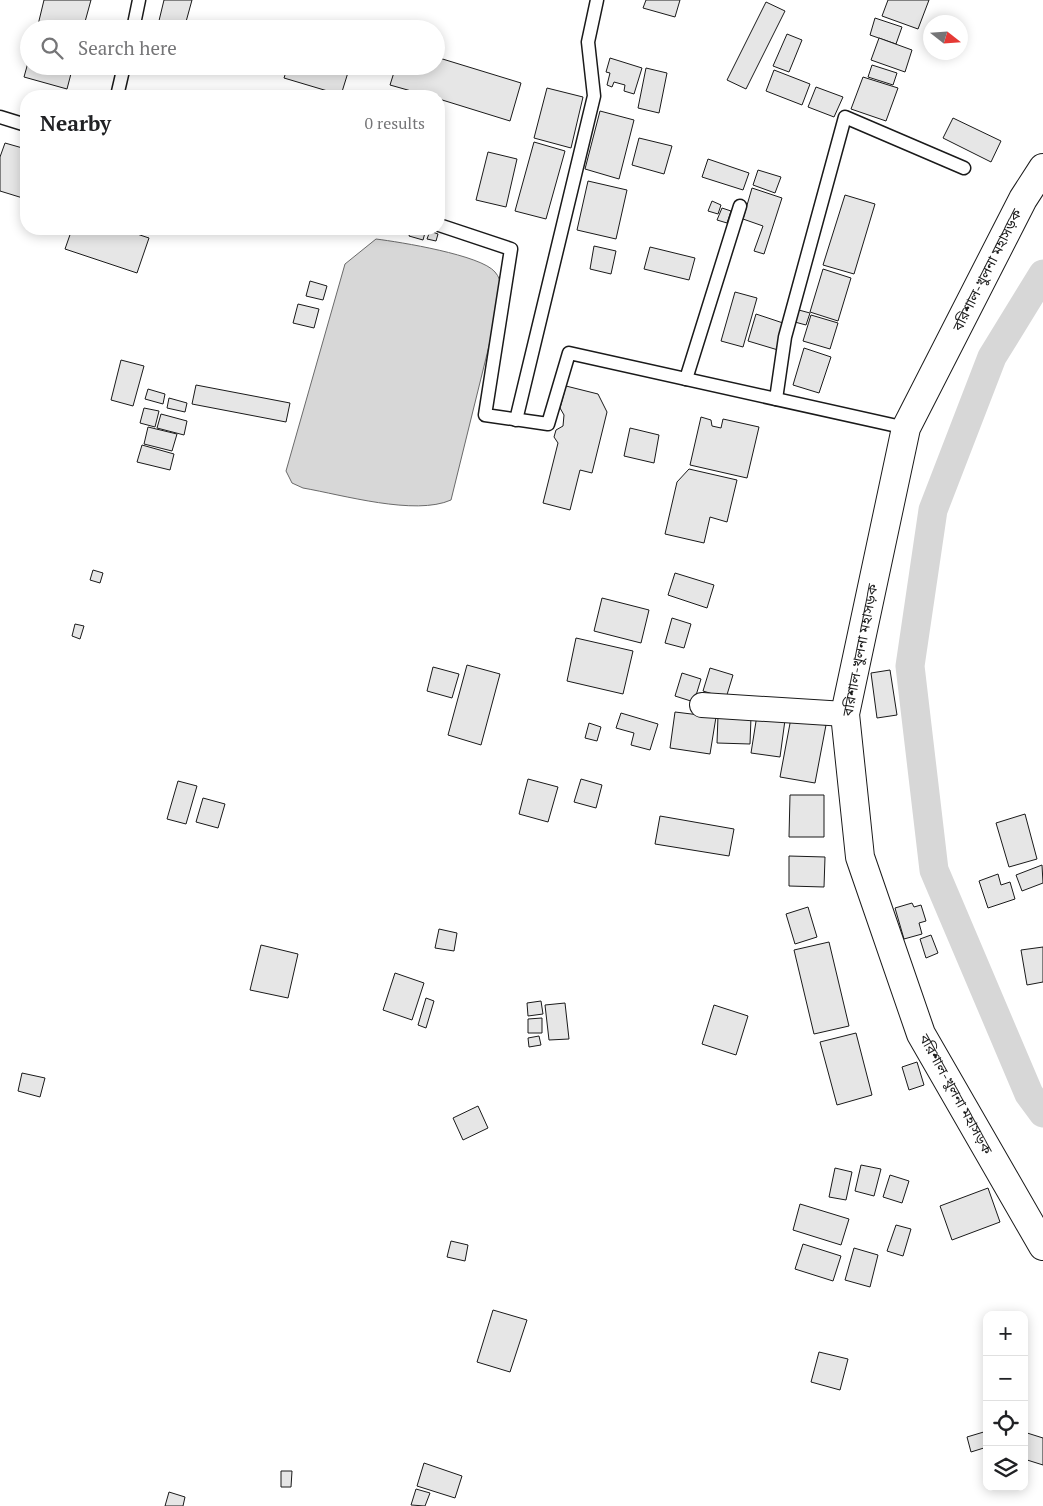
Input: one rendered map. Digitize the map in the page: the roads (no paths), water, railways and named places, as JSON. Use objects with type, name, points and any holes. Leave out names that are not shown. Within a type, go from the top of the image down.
[{"type":"highway","name":"বরিশাল-খুলনা মহাসড়ক","points":[[1043,168],[1023,199],[906,428],[845,714],[860,857],[921,1034],[1043,1246]]},
{"type":"street","points":[[702,705],[845,714]]},
{"type":"lane","points":[[135,20],[139,0]]},
{"type":"lane","points":[[516,420],[594,96],[588,42],[597,0]]},
{"type":"lane","points":[[118,90],[122,75]]},
{"type":"lane","points":[[0,117],[20,122]]},
{"type":"lane","points":[[776,399],[785,337],[845,117],[964,168]]},
{"type":"lane","points":[[686,379],[740,206]]},
{"type":"lane","points":[[445,227],[511,249],[485,415],[548,424],[569,353],[906,428]]},
{"type":"waterway","points":[[1043,274],[992,357],[933,510],[910,666],[934,870],[1029,1094],[1043,1113]]}]
